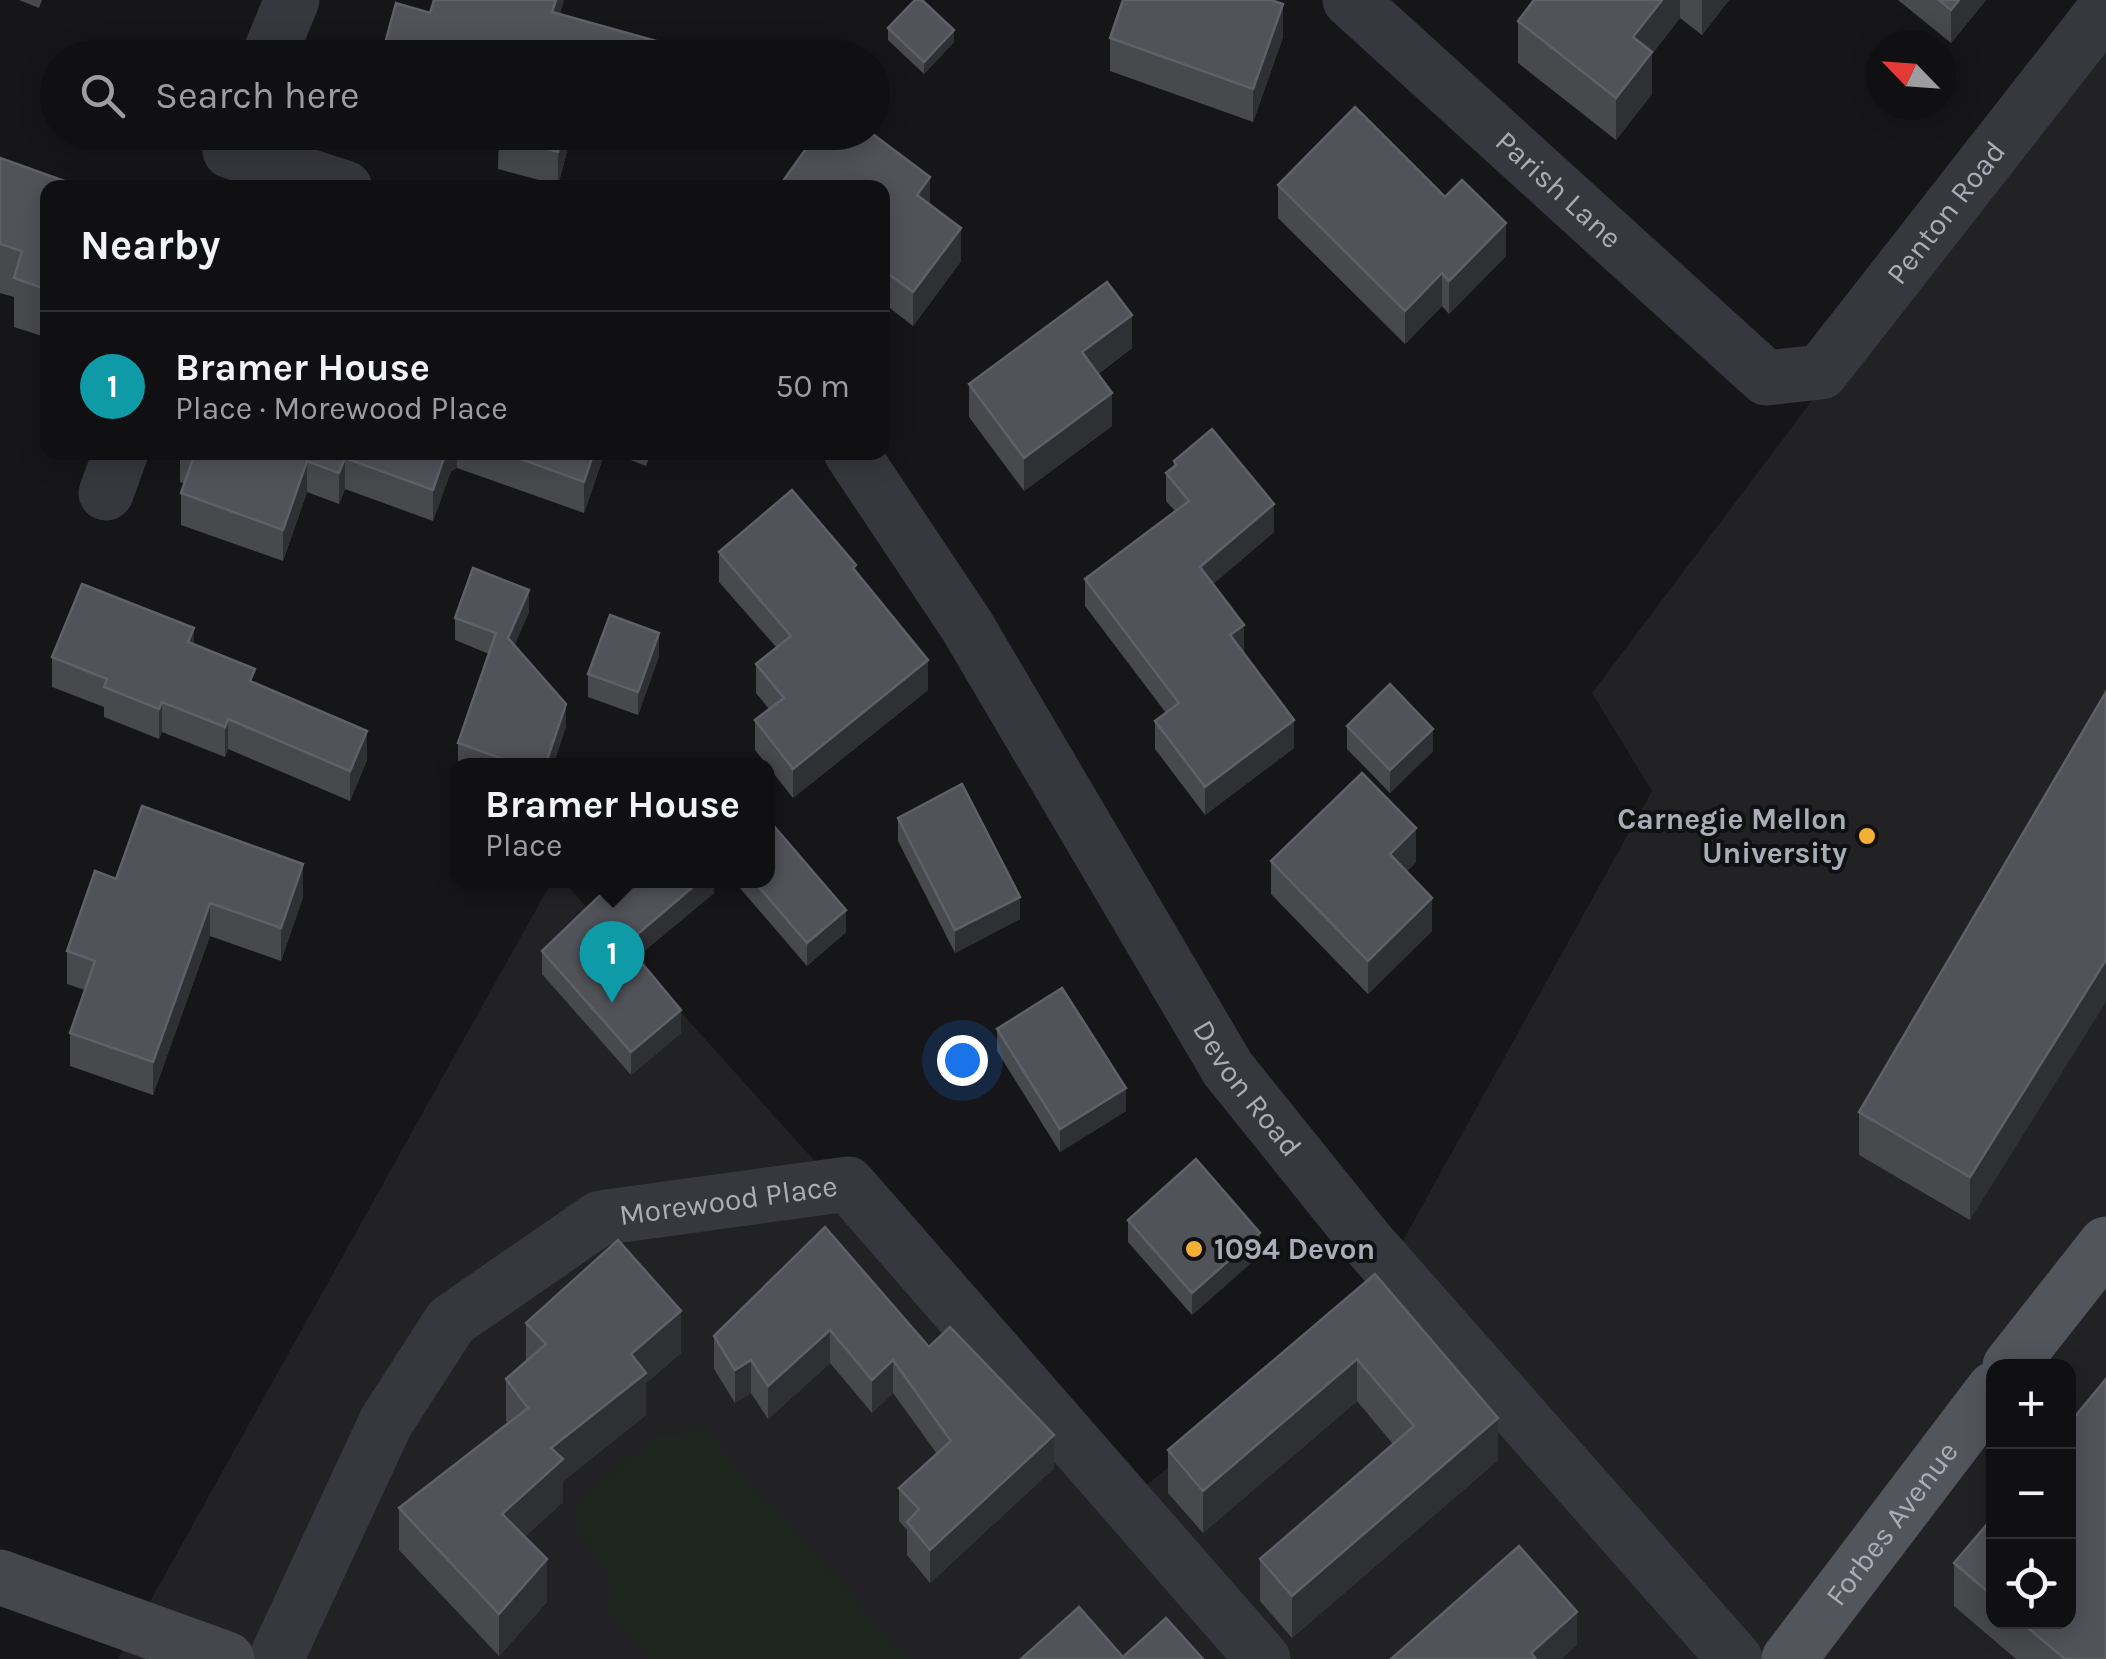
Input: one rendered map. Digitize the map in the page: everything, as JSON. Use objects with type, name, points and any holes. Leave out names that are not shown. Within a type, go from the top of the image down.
[{"type":"main road","points":[[2016,1359],[2106,1244]]},
{"type":"main road","name":"Forbes Avenue","points":[[1789,1659],[1986,1400]]},
{"type":"main road","points":[[0,1577],[227,1659]]},
{"type":"street","points":[[275,40],[292,0]]},
{"type":"street","name":"Parish Lane","points":[[1350,0],[1766,378]]},
{"type":"street","name":"Penton Road","points":[[1766,378],[1821,372],[2106,8]]},
{"type":"street","points":[[228,157],[315,180]]},
{"type":"street","name":"Devon Road","points":[[856,460],[967,626],[1228,1069],[1368,1243],[1735,1659]]},
{"type":"street","name":"Morewood Place","points":[[276,1659],[386,1422],[451,1321],[600,1218],[848,1184],[1263,1659]]},
{"type":"shaded area","name":"Carnegie Mellon University","points":[[2106,10],[2106,1659],[118,1659],[548,888],[569,888],[1123,1504],[1365,1309],[1652,791],[1592,693]]},
{"type":"shaded area","points":[[704,1430],[909,1659],[652,1659],[605,1604],[613,1585],[576,1526],[576,1502],[654,1437]]},
{"type":"building","points":[[434,0],[556,0],[552,12],[652,40],[386,40],[396,3],[430,13]]},
{"type":"building","points":[[915,0],[922,0],[954,30],[924,62],[888,28]]},
{"type":"building","points":[[1123,0],[1271,0],[1283,4],[1253,89],[1110,38]]},
{"type":"building","points":[[1534,0],[1662,0],[1633,37],[1652,52],[1616,98],[1518,21]]},
{"type":"building","points":[[1939,0],[1959,0],[1951,10]]},
{"type":"building","points":[[1355,107],[1445,197],[1462,180],[1506,223],[1449,281],[1442,273],[1405,311],[1278,185]]},
{"type":"building","points":[[890,147],[930,177],[917,195],[961,228],[913,292],[890,275],[890,180],[784,180],[805,150]]},
{"type":"building","points":[[0,158],[62,180],[40,180],[40,287],[14,278],[22,251],[0,244]]},
{"type":"building","points":[[1107,282],[1132,315],[1082,352],[1112,393],[1024,458],[969,384]]},
{"type":"building","points":[[1212,429],[1274,504],[1200,567],[1244,625],[1230,635],[1294,720],[1205,787],[1155,721],[1179,703],[1085,579],[1189,501],[1166,473],[1176,465],[1174,461]]},
{"type":"building","points":[[193,460],[344,460],[339,473],[307,461],[283,530],[181,493]]},
{"type":"building","points":[[350,460],[443,460],[433,490]]},
{"type":"building","points":[[523,460],[591,460],[584,482]]},
{"type":"building","points":[[792,490],[856,565],[853,568],[928,660],[793,769],[755,720],[784,698],[756,664],[791,636],[719,552]]},
{"type":"building","points":[[473,568],[529,590],[508,638],[566,704],[548,758],[500,758],[458,743],[496,633],[455,618]]},
{"type":"building","points":[[82,584],[194,628],[188,642],[255,669],[250,681],[367,731],[350,771],[228,719],[225,727],[162,702],[159,709],[104,687],[107,679],[52,657]]},
{"type":"building","points":[[610,615],[659,633],[638,692],[588,674]]},
{"type":"building","points":[[1390,684],[1433,729],[1390,770],[1347,726]]},
{"type":"building","points":[[2106,692],[2106,960],[1970,1177],[1859,1112]]},
{"type":"building","points":[[1362,773],[1416,828],[1390,854],[1432,898],[1368,961],[1271,861]]},
{"type":"building","points":[[962,784],[1020,897],[955,930],[898,818]]},
{"type":"building","points":[[142,806],[303,864],[281,928],[210,903],[153,1062],[70,1033],[95,961],[67,951],[95,871],[116,879]]},
{"type":"building","points":[[775,827],[846,910],[807,943],[760,888],[775,888]]},
{"type":"building","points":[[608,888],[692,888],[626,944],[681,1010],[631,1052],[542,951]]},
{"type":"building","points":[[1062,988],[1126,1088],[1060,1129],[997,1029]]},
{"type":"building","name":"1094 Devon","points":[[1196,1159],[1260,1233],[1192,1293],[1128,1220]]},
{"type":"building","points":[[825,1227],[929,1347],[950,1327],[1054,1435],[930,1550],[907,1522],[919,1509],[899,1488],[951,1441],[893,1360],[872,1380],[830,1330],[768,1386],[751,1360],[735,1370],[714,1336]]},
{"type":"building","points":[[618,1240],[681,1311],[631,1354],[646,1373],[551,1448],[563,1459],[502,1514],[547,1559],[499,1614],[399,1508],[528,1408],[506,1379],[546,1344],[526,1323]]},
{"type":"building","points":[[1375,1274],[1498,1418],[1292,1596],[1260,1559],[1414,1426],[1357,1359],[1203,1491],[1168,1450]]},
{"type":"building","points":[[2106,1379],[2106,1659],[2065,1659],[2029,1629],[2076,1629],[2076,1415]]},
{"type":"building","points":[[1986,1525],[1986,1590],[1954,1563]]},
{"type":"building","points":[[1519,1546],[1577,1612],[1531,1653],[1536,1659],[1391,1659]]},
{"type":"building","points":[[1079,1607],[1123,1657],[1166,1618],[1203,1659],[1021,1659]]},
{"type":"place","name":"Carnegie Mellon University","points":[[1867,836]]},
{"type":"place","name":"Bramer House","points":[[612,1003]]},
{"type":"place","name":"1094 Devon","points":[[1194,1249]]}]
